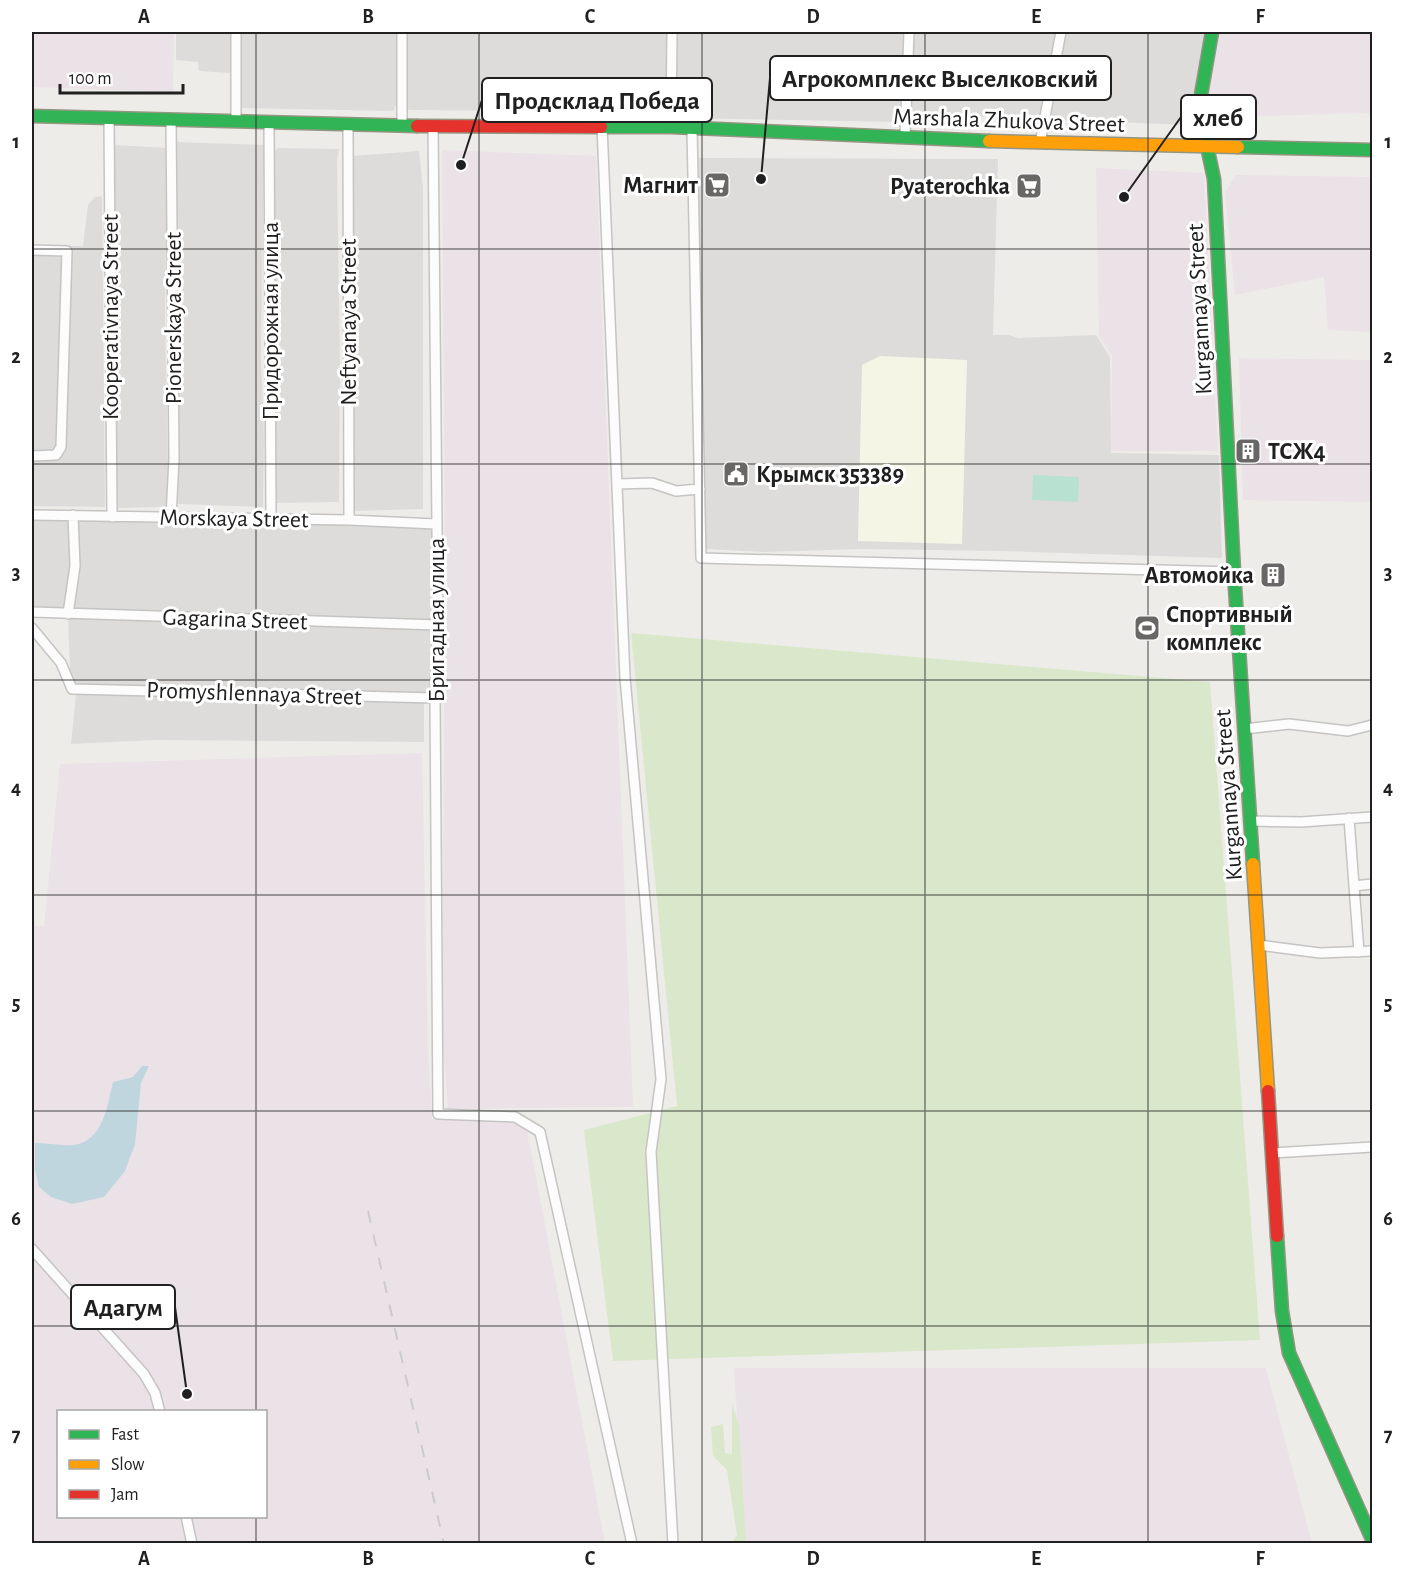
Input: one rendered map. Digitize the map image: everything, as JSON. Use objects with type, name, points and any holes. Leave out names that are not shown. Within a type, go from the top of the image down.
[{"type":"street","points":[[236,32],[236,121]]},
{"type":"street","points":[[402,32],[402,125]]},
{"type":"street","points":[[671,127],[672,32]]},
{"type":"street","points":[[905,137],[909,32]]},
{"type":"street","points":[[1040,143],[1061,32]]},
{"type":"street","name":"Kurgannaya Street","points":[[1212,32],[1201,95],[1202,123],[1214,179],[1234,572],[1282,1311],[1289,1353],[1372,1539]]},
{"type":"street","name":"Marshala Zhukova Street","points":[[32,116],[433,126],[671,127],[1040,143],[1372,150]]},
{"type":"street","name":"Kooperativnaya Street","points":[[109,117],[112,517]]},
{"type":"street","name":"Pionerskaya Street","points":[[171,119],[174,459],[171,517]]},
{"type":"street","name":"Придорожная улица","points":[[269,122],[271,519]]},
{"type":"street","name":"Neftyanaya Street","points":[[348,124],[349,520]]},
{"type":"street","name":"Бригадная улица","points":[[433,126],[438,625],[435,699],[438,1114],[515,1117],[540,1132],[632,1544]]},
{"type":"street","points":[[602,126],[626,678],[661,1079],[651,1152],[673,1544]]},
{"type":"street","points":[[692,129],[701,558],[1234,572]]},
{"type":"street","points":[[32,250],[67,251],[61,447],[56,455],[32,456]]},
{"type":"street","points":[[617,484],[652,483],[676,491],[700,489]]},
{"type":"street","name":"Morskaya Street","points":[[32,514],[349,520],[436,524]]},
{"type":"street","points":[[68,614],[75,566],[73,515]]},
{"type":"street","name":"Gagarina Street","points":[[32,612],[438,625]]},
{"type":"street","name":"Promyshlennaya Street","points":[[32,627],[61,663],[72,688],[435,699]]},
{"type":"street","points":[[1244,729],[1289,724],[1348,731],[1372,725]]},
{"type":"street","points":[[1250,821],[1301,822],[1372,817]]},
{"type":"street","points":[[1349,818],[1359,952]]},
{"type":"street","points":[[1354,886],[1372,884]]},
{"type":"street","points":[[1259,945],[1320,954],[1372,951]]},
{"type":"street","points":[[1272,1153],[1372,1147]]},
{"type":"street","points":[[32,1249],[144,1374],[155,1393],[159,1410]]},
{"type":"street","points":[[186,1518],[192,1544]]},
{"type":"shaded area","points":[[32,32],[174,32],[173,92],[32,87]]},
{"type":"shaded area","points":[[176,32],[231,32],[230,73],[199,71],[198,62],[176,60]]},
{"type":"shaded area","points":[[240,32],[397,32],[398,101],[393,111],[243,108],[239,102]]},
{"type":"shaded area","points":[[405,32],[669,32],[668,101],[662,112],[410,110],[405,108]]},
{"type":"shaded area","points":[[676,32],[903,32],[902,114],[899,122],[675,118]]},
{"type":"shaded area","points":[[913,32],[1206,32],[1191,125],[911,114]]},
{"type":"shaded area","points":[[1219,32],[1372,32],[1372,113],[1256,116],[1206,113]]},
{"type":"shaded area","points":[[176,142],[264,145],[261,358],[264,439],[263,507],[178,504]]},
{"type":"shaded area","points":[[114,145],[167,148],[165,317],[168,467],[167,506],[164,507],[115,508],[111,201]]},
{"type":"shaded area","points":[[278,148],[339,149],[337,160],[339,502],[275,503],[272,153]]},
{"type":"shaded area","points":[[442,150],[596,156],[633,1107],[448,1109],[442,1027],[445,575]]},
{"type":"shaded area","points":[[419,151],[423,188],[423,509],[352,511],[352,156]]},
{"type":"shaded area","points":[[698,158],[998,159],[993,335],[1019,338],[1096,335],[1110,357],[1111,453],[1219,455],[1222,558],[999,551],[863,549],[764,552],[706,549]]},
{"type":"shaded area","points":[[1096,168],[1204,173],[1218,451],[1111,451],[1112,356],[1099,336]]},
{"type":"shaded area","points":[[1236,175],[1372,177],[1372,332],[1328,330],[1324,277],[1235,295],[1225,192]]},
{"type":"shaded area","points":[[102,196],[105,507],[32,506],[32,249],[43,246],[83,246],[88,205],[95,197]]},
{"type":"shaded area","points":[[880,356],[967,360],[962,544],[858,541],[862,365]]},
{"type":"shaded area","points":[[1239,358],[1372,360],[1372,502],[1243,500]]},
{"type":"shaded area","points":[[32,518],[429,525],[432,527],[432,616],[426,622],[32,607]]},
{"type":"shaded area","points":[[68,618],[429,627],[433,631],[433,685],[431,692],[426,695],[75,686],[70,672]]},
{"type":"shaded area","points":[[153,693],[424,702],[424,742],[154,740],[71,744],[76,695]]},
{"type":"shaded area","points":[[422,753],[428,1049],[432,1119],[501,1119],[527,1129],[605,1543],[32,1543],[32,926],[44,926],[60,764]]},
{"type":"shaded area","points":[[734,1368],[1266,1368],[1312,1543],[745,1543]]},
{"type":"green space","points":[[1033,475],[1079,477],[1078,502],[1032,500]]},
{"type":"green space","points":[[631,633],[1210,682],[1260,1340],[613,1361],[584,1130],[677,1106]]},
{"type":"green space","points":[[732,1404],[739,1424],[746,1543],[732,1543],[737,1535],[727,1470],[713,1456],[711,1427],[723,1424],[725,1453],[732,1454]]},
{"type":"water","points":[[142,1066],[149,1066],[141,1083],[135,1144],[125,1171],[104,1197],[72,1204],[51,1197],[39,1187],[35,1170],[35,1143],[73,1145],[91,1137],[98,1130],[106,1111],[113,1082],[133,1077]]},
{"type":"railway","points":[[368,1211],[444,1544]]},
{"type":"traffic: fast","points":[[1212,32],[1201,95],[1202,123],[1214,179],[1234,572],[1253,864]]},
{"type":"traffic: fast","points":[[32,116],[417,126]]},
{"type":"traffic: fast","points":[[601,127],[671,127],[989,141]]},
{"type":"traffic: fast","points":[[1238,147],[1372,150]]},
{"type":"traffic: fast","points":[[1277,1236],[1282,1311],[1289,1353],[1372,1539]]},
{"type":"traffic: slow","points":[[989,141],[1238,147]]},
{"type":"traffic: slow","points":[[1253,864],[1268,1091]]},
{"type":"traffic: jam","points":[[417,126],[601,127]]},
{"type":"traffic: jam","points":[[1268,1091],[1277,1236]]},
{"type":"place","name":"Продсклад Победа","points":[[461,165]]},
{"type":"place","name":"Агрокомплекс Выселковский","points":[[761,179]]},
{"type":"place","name":"Магнит","points":[[717,185]]},
{"type":"place","name":"Pyaterochka","points":[[1029,186]]},
{"type":"place","name":"хлеб","points":[[1124,197]]},
{"type":"place","name":"ТСЖ4","points":[[1248,451]]},
{"type":"place","name":"Крымск 353389","points":[[736,474]]},
{"type":"place","name":"Автомойка","points":[[1273,575]]},
{"type":"place","name":"Спортивный комплекс","points":[[1147,628]]},
{"type":"place","name":"Адагум","points":[[187,1394]]}]
